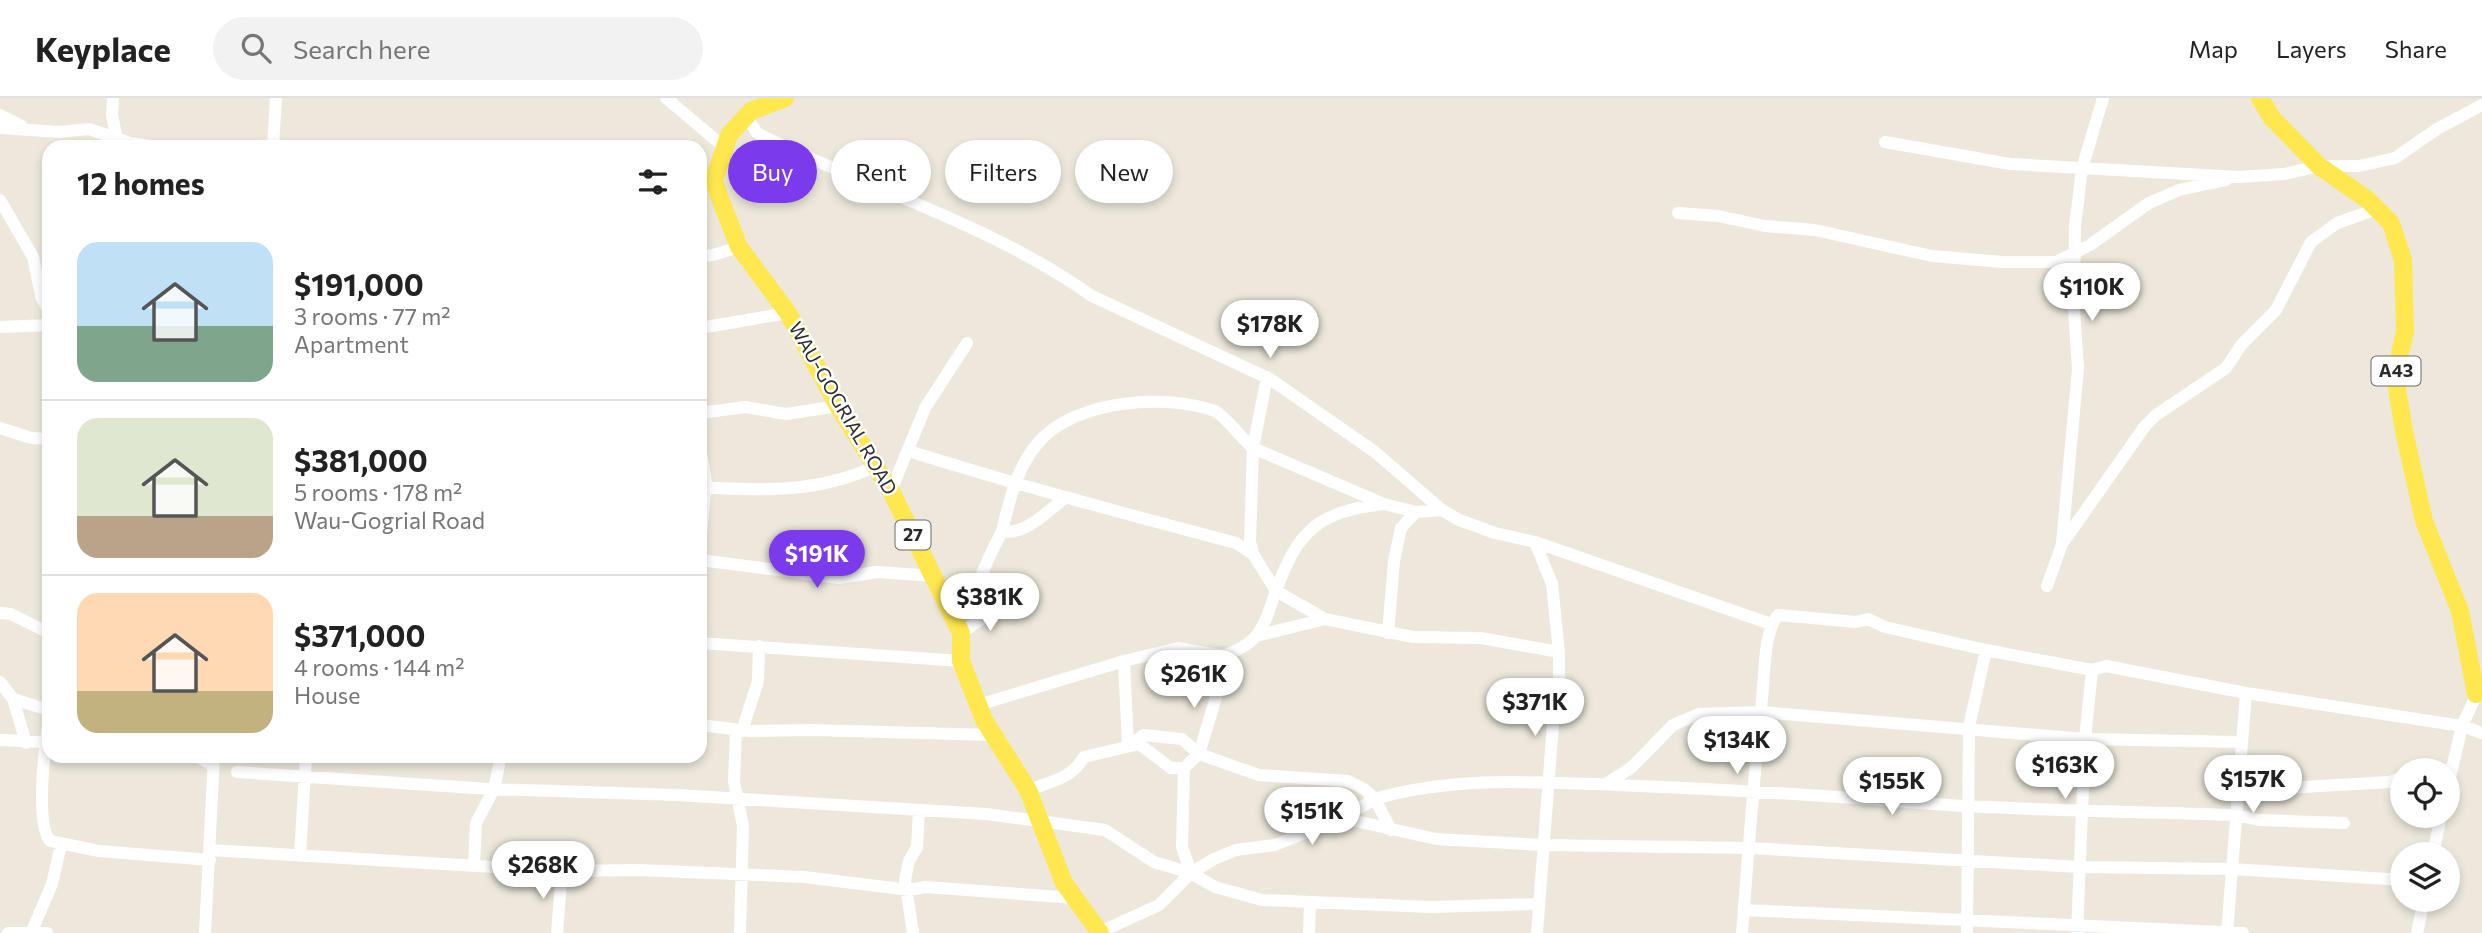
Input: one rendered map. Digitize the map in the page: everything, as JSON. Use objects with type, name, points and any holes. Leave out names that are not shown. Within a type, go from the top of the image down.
[{"type":"main road","name":"WAU-GOGRIAL ROAD","points":[[782,98],[759,106],[746,116],[729,135],[707,180],[738,247],[788,313],[838,406],[878,464],[961,633],[961,661],[992,735],[1028,790],[1064,883],[1100,932]]},
{"type":"main road","name":"A43","points":[[2260,98],[2272,118],[2319,166],[2377,209],[2391,223],[2403,260],[2405,331],[2395,376],[2414,484],[2424,521],[2460,611],[2479,689]]},
{"type":"street","points":[[113,98],[113,121],[118,140]]},
{"type":"street","points":[[273,140],[276,98]]},
{"type":"street","points":[[666,98],[724,147]]},
{"type":"street","points":[[2047,586],[2062,544],[2077,380],[2076,266],[2073,253],[2082,169],[2091,131],[2103,98]]},
{"type":"street","points":[[1885,142],[2010,164],[2240,177],[2284,174],[2319,166],[2359,166],[2395,158],[2437,129],[2482,105]]},
{"type":"street","points":[[0,115],[31,131]]},
{"type":"street","points":[[746,116],[757,133],[986,235],[1069,280],[1092,296],[1267,377],[1375,452],[1441,510],[1496,533],[1535,542],[1771,624]]},
{"type":"street","points":[[0,128],[31,131],[89,130],[110,140]]},
{"type":"street","points":[[1678,213],[1815,230],[1932,256],[2003,262],[2056,262],[2149,203],[2179,190],[2240,177]]},
{"type":"street","points":[[0,200],[33,257],[42,299]]},
{"type":"street","points":[[2062,544],[2145,426],[2226,368],[2242,344],[2267,321],[2311,242],[2337,223],[2377,209]]},
{"type":"street","points":[[707,256],[738,247]]},
{"type":"street","points":[[707,327],[788,313]]},
{"type":"street","points":[[0,327],[42,325]]},
{"type":"street","points":[[891,491],[925,408],[967,343]]},
{"type":"street","points":[[1267,377],[1253,448],[1250,541],[1253,554],[1276,591],[1325,619],[1388,633],[1413,637],[1481,638],[1559,652]]},
{"type":"street","points":[[981,619],[975,605],[976,586],[1002,531],[1014,481],[1039,441],[1072,419],[1110,404],[1186,405],[1218,412],[1238,436],[1253,448],[1384,504],[1416,512],[1441,510]]},
{"type":"street","points":[[707,412],[745,407],[786,414],[838,406]]},
{"type":"street","points":[[0,428],[31,438],[42,439]]},
{"type":"street","points":[[908,451],[1014,481],[1064,499],[1236,543],[1253,554]]},
{"type":"street","points":[[707,487],[799,488],[845,478],[878,464]]},
{"type":"street","points":[[1002,531],[1012,533],[1028,526],[1064,499]]},
{"type":"street","points":[[978,705],[1124,661],[1178,648],[1223,656],[1247,648],[1260,635],[1289,556],[1316,523],[1353,508],[1384,504]]},
{"type":"street","points":[[1388,633],[1394,561],[1401,528],[1416,512]]},
{"type":"street","points":[[1535,542],[1552,584],[1559,652],[1559,689],[1553,724],[1550,782],[1542,845],[1537,933]]},
{"type":"street","points":[[707,561],[839,578],[877,572],[934,576]]},
{"type":"street","points":[[961,633],[996,609],[1010,607]]},
{"type":"street","points":[[0,613],[11,614],[42,630]]},
{"type":"street","points":[[1742,933],[1760,712],[1771,624],[1778,615],[1856,622],[1868,619],[1885,627],[1986,650],[2092,670],[2106,666],[2246,693],[2462,726],[2482,733]]},
{"type":"street","points":[[1260,635],[1325,619]]},
{"type":"street","points":[[707,643],[961,661]]},
{"type":"street","points":[[740,933],[743,826],[734,782],[739,731],[758,681],[759,646]]},
{"type":"street","points":[[1967,927],[1969,727],[1986,650]]},
{"type":"street","points":[[1028,790],[1068,775],[1077,769],[1084,757],[1139,744],[1171,768],[1184,768],[1199,754],[1222,677],[1223,656]]},
{"type":"street","points":[[1124,661],[1128,746]]},
{"type":"street","points":[[2077,930],[2085,739],[2092,670]]},
{"type":"street","points":[[0,682],[13,699],[26,743]]},
{"type":"street","points":[[2455,758],[2462,726],[2479,689]]},
{"type":"street","points":[[2227,932],[2246,693]]},
{"type":"street","points":[[13,699],[42,708]]},
{"type":"street","points":[[1606,784],[1632,767],[1673,725],[1699,714],[1760,712],[1969,727],[2085,739],[2242,742]]},
{"type":"street","points":[[707,726],[739,731],[813,730],[992,735]]},
{"type":"street","points":[[1128,746],[1144,734],[1181,739],[1199,754],[1259,775],[1348,781],[1364,789],[1375,799],[1391,830]]},
{"type":"street","points":[[0,740],[26,743],[42,739]]},
{"type":"street","points":[[45,763],[43,830],[50,842],[61,845],[210,855],[300,856],[562,871],[639,870],[741,877],[804,877],[905,888],[925,887],[1075,898]]},
{"type":"street","points":[[205,933],[214,763]]},
{"type":"street","points":[[300,856],[305,763]]},
{"type":"street","points":[[474,866],[476,823],[494,789],[500,763]]},
{"type":"street","points":[[1184,768],[1182,847],[1191,873]]},
{"type":"street","points":[[237,772],[494,789],[677,795],[1040,820],[1105,830],[1154,862],[1191,873],[1214,887],[1262,900],[1430,907],[1538,904]]},
{"type":"street","points":[[1100,932],[1158,905],[1191,873],[1236,850],[1275,845],[1342,818],[1375,799],[1415,788],[1495,782],[1606,784],[1752,790],[1970,807],[2236,815],[2259,820],[2344,823]]},
{"type":"street","points":[[2239,785],[2285,788],[2390,782]]},
{"type":"street","points":[[913,933],[911,907],[905,888],[906,868],[917,847],[919,810]]},
{"type":"street","points":[[1342,818],[1436,839],[1542,845],[1749,848],[2079,867],[2232,869],[2390,879]]},
{"type":"street","points":[[32,932],[56,872],[61,845]]},
{"type":"street","points":[[557,933],[562,871]]},
{"type":"street","points":[[1309,933],[1310,902]]},
{"type":"street","points":[[1744,910],[1967,927],[2243,933]]},
{"type":"street","points":[[2417,933],[2421,912]]},
{"type":"street","points":[[8,933],[47,933]]}]
